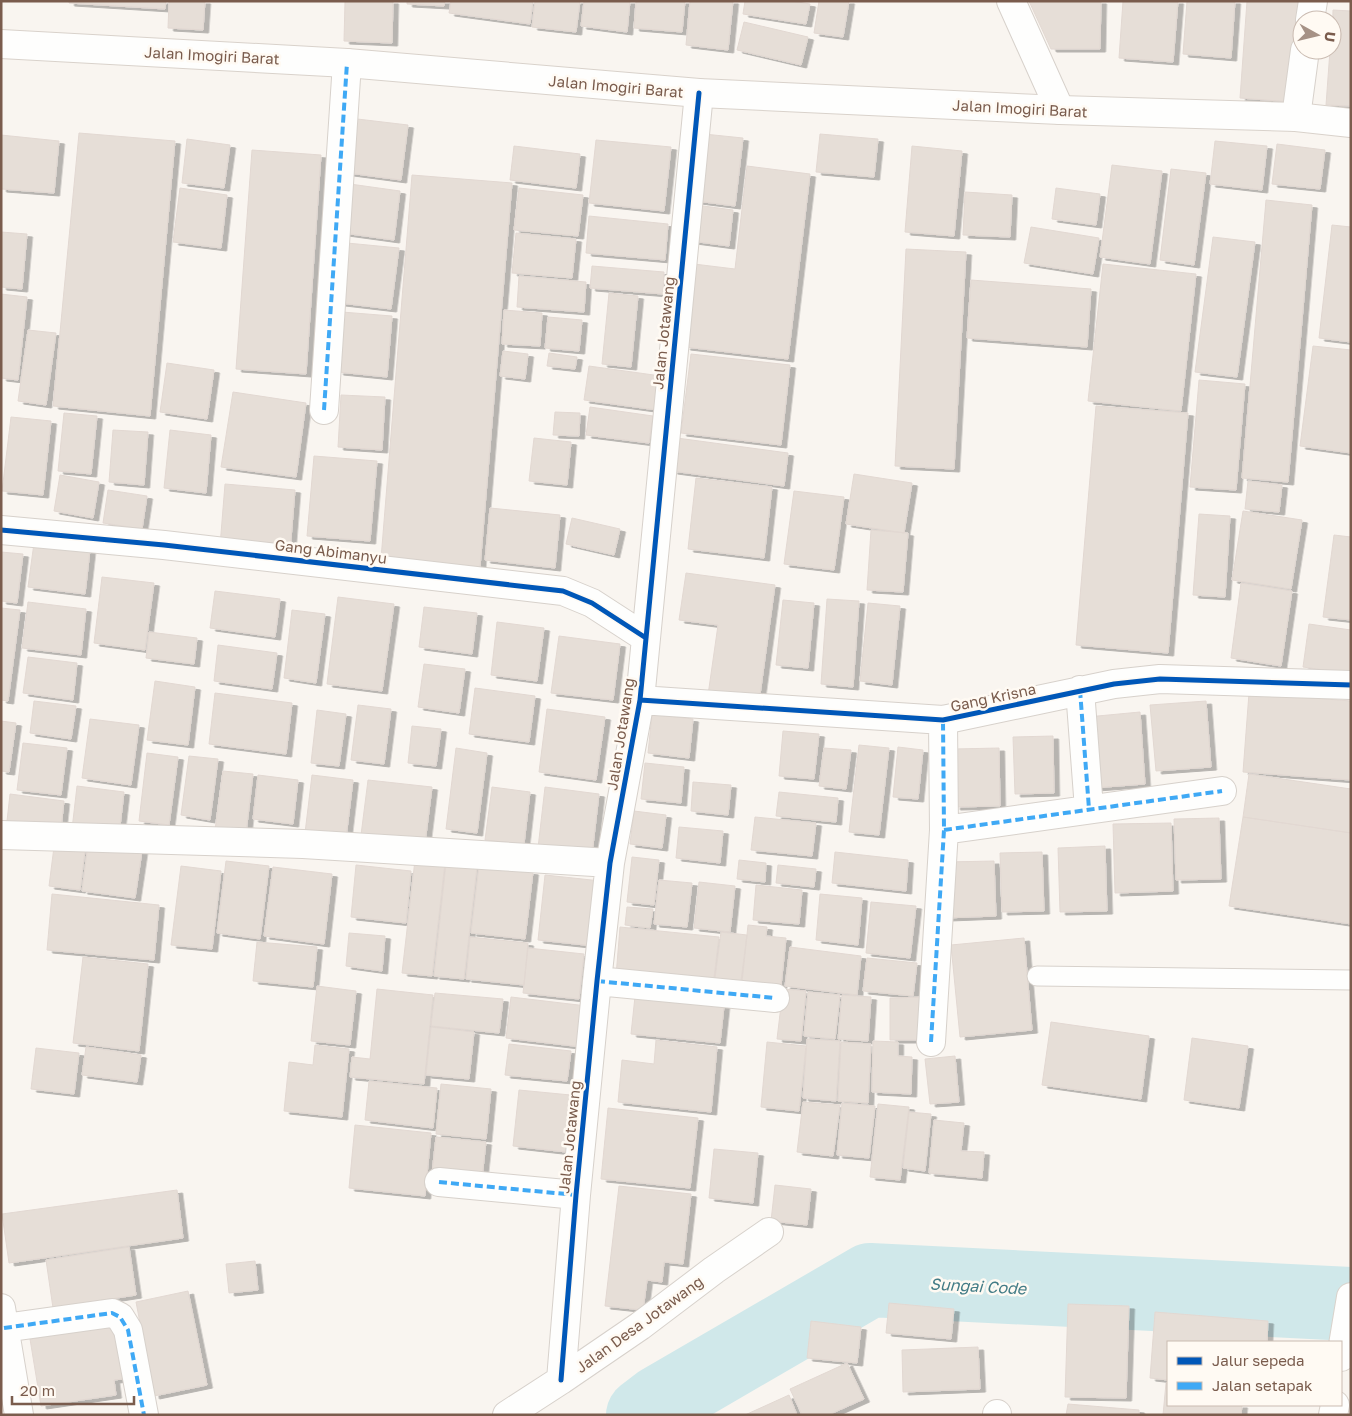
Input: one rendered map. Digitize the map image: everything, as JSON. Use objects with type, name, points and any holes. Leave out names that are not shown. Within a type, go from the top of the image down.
[{"type":"street","points":[[1011,1],[1060,110]]},
{"type":"street","name":"Jalan Imogiri Barat","points":[[1,44],[346,63],[699,93],[1060,110],[1296,117],[1351,123]]},
{"type":"street","points":[[1296,117],[1305,60]]},
{"type":"street","points":[[324,410],[346,63]]},
{"type":"street","name":"Jalan Jotawang","points":[[562,1380],[576,1195],[597,981],[610,863],[640,700],[699,93]]},
{"type":"street","name":"Gang Abimanyu","points":[[1,530],[174,546],[563,591],[592,603],[646,638]]},
{"type":"street","name":"Gang Krisna","points":[[640,700],[943,720],[1080,690],[1160,679],[1351,685]]},
{"type":"street","points":[[1080,690],[1089,808]]},
{"type":"street","points":[[931,1042],[944,830],[943,720]]},
{"type":"street","points":[[944,830],[1089,808],[1222,791]]},
{"type":"street","points":[[1,835],[302,844],[610,863]]},
{"type":"street","points":[[597,981],[775,998]]},
{"type":"street","points":[[439,1182],[576,1195]]},
{"type":"street","name":"Jalan Desa Jotawang","points":[[507,1415],[640,1326],[714,1270],[769,1232]]},
{"type":"street","points":[[1342,1349],[1351,1297]]},
{"type":"street","points":[[19,1415],[3,1318],[112,1313],[120,1317],[128,1330],[144,1415]]},
{"type":"lane","points":[[1037,976],[1351,980]]},
{"type":"building","points":[[69,1],[166,1],[165,9],[69,3]]},
{"type":"building","points":[[169,1],[205,1],[203,30],[168,28]]},
{"type":"building","points":[[345,1],[393,1],[392,43],[344,41]]},
{"type":"building","points":[[407,1],[445,1],[444,6],[407,4]]},
{"type":"building","points":[[451,1],[533,1],[530,24],[449,13]]},
{"type":"building","points":[[535,1],[580,1],[576,32],[532,27]]},
{"type":"building","points":[[584,1],[630,1],[627,32],[581,26]]},
{"type":"building","points":[[636,1],[685,1],[682,32],[634,28]]},
{"type":"building","points":[[690,1],[733,1],[728,50],[686,45]]},
{"type":"building","points":[[745,1],[792,1],[810,4],[806,24],[743,14]]},
{"type":"building","points":[[819,1],[849,1],[843,37],[814,33]]},
{"type":"building","points":[[1029,1],[1101,1],[1100,49],[1051,49]]},
{"type":"building","points":[[1123,1],[1178,1],[1173,62],[1119,58]]},
{"type":"building","points":[[1187,1],[1235,1],[1231,58],[1183,54]]},
{"type":"building","points":[[1247,1],[1301,1],[1300,10],[1292,10],[1292,60],[1296,60],[1292,102],[1240,98]]},
{"type":"building","points":[[1342,10],[1351,11],[1351,106],[1326,105],[1329,60],[1342,60]]},
{"type":"building","points":[[744,22],[808,37],[801,65],[737,50]]},
{"type":"building","points":[[349,118],[408,125],[401,180],[341,172]]},
{"type":"building","points":[[79,133],[175,141],[150,416],[53,406]]},
{"type":"building","points":[[704,134],[743,138],[735,206],[696,201]]},
{"type":"building","points":[[820,134],[878,139],[874,177],[816,172]]},
{"type":"building","points":[[1,135],[59,141],[54,193],[1,189]]},
{"type":"building","points":[[187,139],[230,145],[224,188],[182,183]]},
{"type":"building","points":[[596,140],[671,147],[664,211],[589,203]]},
{"type":"building","points":[[1215,141],[1267,146],[1262,190],[1210,184]]},
{"type":"building","points":[[1277,144],[1325,150],[1320,189],[1272,184]]},
{"type":"building","points":[[514,146],[580,154],[576,188],[510,180]]},
{"type":"building","points":[[912,146],[962,151],[954,236],[905,232]]},
{"type":"building","points":[[252,150],[321,155],[306,374],[236,369]]},
{"type":"building","points":[[1112,165],[1162,171],[1150,264],[1100,257]]},
{"type":"building","points":[[747,166],[810,174],[788,359],[685,347],[694,264],[735,269]]},
{"type":"building","points":[[1171,169],[1206,173],[1194,265],[1160,260]]},
{"type":"building","points":[[412,175],[512,183],[480,567],[381,559]]},
{"type":"building","points":[[350,184],[400,191],[394,240],[343,233]]},
{"type":"building","points":[[180,188],[227,195],[221,248],[173,242]]},
{"type":"building","points":[[519,188],[583,195],[578,236],[514,230]]},
{"type":"building","points":[[1056,188],[1100,194],[1096,225],[1052,219]]},
{"type":"building","points":[[965,192],[1012,195],[1010,237],[963,235]]},
{"type":"building","points":[[1266,200],[1312,205],[1288,482],[1242,478]]},
{"type":"building","points":[[696,205],[733,210],[729,246],[691,241]]},
{"type":"building","points":[[589,216],[668,224],[665,260],[586,253]]},
{"type":"building","points":[[1332,225],[1351,227],[1351,342],[1319,338]]},
{"type":"building","points":[[1031,227],[1099,238],[1093,274],[1024,263]]},
{"type":"building","points":[[1,232],[27,234],[22,289],[1,287]]},
{"type":"building","points":[[516,233],[576,239],[572,278],[512,273]]},
{"type":"building","points":[[1213,237],[1255,242],[1237,377],[1195,372]]},
{"type":"building","points":[[347,243],[399,248],[391,309],[340,303]]},
{"type":"building","points":[[906,249],[966,252],[954,469],[895,466]]},
{"type":"building","points":[[1103,264],[1196,274],[1181,411],[1088,401]]},
{"type":"building","points":[[592,266],[664,272],[663,294],[590,288]]},
{"type":"building","points":[[519,276],[586,282],[584,312],[517,307]]},
{"type":"building","points":[[971,280],[1091,289],[1087,347],[967,338]]},
{"type":"building","points":[[609,293],[638,296],[631,367],[602,364]]},
{"type":"building","points":[[1,294],[27,297],[18,380],[1,378]]},
{"type":"building","points":[[504,310],[542,313],[540,346],[502,344]]},
{"type":"building","points":[[342,312],[392,316],[387,377],[338,372]]},
{"type":"building","points":[[548,317],[582,320],[579,351],[545,348]]},
{"type":"building","points":[[28,330],[56,333],[46,405],[18,401]]},
{"type":"building","points":[[1313,346],[1351,350],[1351,453],[1300,446]]},
{"type":"building","points":[[503,351],[528,354],[525,379],[500,376]]},
{"type":"building","points":[[549,353],[577,357],[575,369],[547,366]]},
{"type":"building","points":[[691,354],[790,365],[781,445],[681,433]]},
{"type":"building","points":[[167,363],[214,370],[207,419],[160,412]]},
{"type":"building","points":[[589,366],[661,376],[657,410],[584,400]]},
{"type":"building","points":[[1199,380],[1245,384],[1236,490],[1190,487]]},
{"type":"building","points":[[233,392],[306,403],[296,477],[221,467]]},
{"type":"building","points":[[341,395],[385,397],[382,450],[338,447]]},
{"type":"building","points":[[1096,406],[1188,413],[1168,653],[1076,645]]},
{"type":"building","points":[[590,407],[653,416],[649,443],[586,435]]},
{"type":"building","points":[[555,412],[580,413],[579,436],[553,435]]},
{"type":"building","points":[[64,413],[97,416],[91,474],[58,471]]},
{"type":"building","points":[[11,417],[51,421],[43,495],[2,491]]},
{"type":"building","points":[[113,430],[148,432],[144,485],[109,482]]},
{"type":"building","points":[[170,430],[211,435],[206,493],[164,488]]},
{"type":"building","points":[[534,438],[571,442],[567,485],[529,481]]},
{"type":"building","points":[[677,438],[788,453],[784,486],[672,471]]},
{"type":"building","points":[[314,456],[377,461],[370,541],[307,536]]},
{"type":"building","points":[[854,474],[912,483],[904,533],[846,524]]},
{"type":"building","points":[[60,475],[99,482],[93,518],[54,511]]},
{"type":"building","points":[[696,478],[772,487],[764,558],[688,549]]},
{"type":"building","points":[[1248,481],[1282,485],[1279,512],[1245,509]]},
{"type":"building","points":[[225,484],[295,490],[290,551],[220,546]]},
{"type":"building","points":[[108,490],[147,496],[142,529],[103,523]]},
{"type":"building","points":[[794,491],[844,497],[834,570],[784,564]]},
{"type":"building","points":[[490,508],[560,515],[555,568],[485,560]]},
{"type":"building","points":[[1243,511],[1302,520],[1291,589],[1232,580]]},
{"type":"building","points":[[1199,514],[1230,516],[1225,597],[1193,595]]},
{"type":"building","points":[[572,518],[620,529],[614,555],[566,544]]},
{"type":"building","points":[[871,530],[908,533],[903,592],[867,590]]},
{"type":"building","points":[[1334,535],[1351,537],[1351,620],[1323,617]]},
{"type":"building","points":[[34,543],[90,550],[85,594],[28,587]]},
{"type":"building","points":[[1,552],[23,554],[17,603],[1,601]]},
{"type":"building","points":[[686,573],[775,585],[759,702],[708,695],[718,625],[679,620]]},
{"type":"building","points":[[102,577],[154,583],[145,650],[94,643]]},
{"type":"building","points":[[1241,583],[1292,591],[1281,666],[1231,658]]},
{"type":"building","points":[[215,591],[280,599],[275,637],[210,628]]},
{"type":"building","points":[[338,597],[394,604],[382,691],[327,684]]},
{"type":"building","points":[[827,599],[859,601],[853,687],[821,684]]},
{"type":"building","points":[[783,600],[814,603],[808,668],[776,665]]},
{"type":"building","points":[[28,602],[86,609],[81,655],[22,648]]},
{"type":"building","points":[[868,603],[900,606],[892,685],[860,681]]},
{"type":"building","points":[[424,607],[477,613],[472,654],[419,647]]},
{"type":"building","points":[[1,608],[20,610],[8,701],[1,700]]},
{"type":"building","points":[[292,610],[325,614],[316,683],[284,678]]},
{"type":"building","points":[[497,622],[544,628],[537,681],[491,675]]},
{"type":"building","points":[[1309,624],[1351,630],[1351,674],[1303,667]]},
{"type":"building","points":[[149,632],[197,638],[194,664],[146,658]]},
{"type":"building","points":[[559,636],[620,644],[613,700],[551,693]]},
{"type":"building","points":[[218,645],[277,653],[272,689],[214,681]]},
{"type":"building","points":[[28,657],[77,663],[73,700],[23,693]]},
{"type":"building","points":[[424,664],[465,669],[459,713],[418,707]]},
{"type":"building","points":[[155,681],[195,687],[188,745],[147,740]]},
{"type":"building","points":[[475,688],[535,696],[529,742],[469,734]]},
{"type":"building","points":[[215,693],[292,703],[286,754],[209,744]]},
{"type":"building","points":[[1249,693],[1351,701],[1351,780],[1243,772]]},
{"type":"building","points":[[34,701],[76,706],[71,739],[30,733]]},
{"type":"building","points":[[1206,701],[1211,767],[1156,771],[1150,705]]},
{"type":"building","points":[[358,705],[391,709],[384,764],[351,760]]},
{"type":"building","points":[[547,709],[605,717],[596,780],[539,772]]},
{"type":"building","points":[[317,710],[346,714],[339,766],[311,763]]},
{"type":"building","points":[[1140,712],[1145,784],[1093,788],[1087,717]]},
{"type":"building","points":[[652,714],[693,719],[689,758],[648,753]]},
{"type":"building","points":[[90,719],[139,725],[131,785],[82,778]]},
{"type":"building","points":[[1,721],[16,723],[9,772],[1,771]]},
{"type":"building","points":[[412,726],[441,729],[436,766],[408,763]]},
{"type":"building","points":[[783,731],[819,734],[814,779],[779,776]]},
{"type":"building","points":[[1053,736],[1054,793],[1015,794],[1013,737]]},
{"type":"building","points":[[23,743],[67,748],[61,795],[17,790]]},
{"type":"building","points":[[859,745],[889,748],[879,835],[849,832]]},
{"type":"building","points":[[898,747],[923,750],[918,799],[893,797]]},
{"type":"building","points":[[456,748],[487,753],[477,833],[446,829]]},
{"type":"building","points":[[824,748],[851,750],[846,789],[819,786]]},
{"type":"building","points":[[999,748],[1000,806],[955,807],[953,749]]},
{"type":"building","points":[[147,753],[178,757],[169,825],[139,821]]},
{"type":"building","points":[[189,756],[218,759],[210,820],[181,815]]},
{"type":"building","points":[[645,763],[684,767],[681,803],[641,799]]},
{"type":"building","points":[[223,771],[253,774],[246,833],[215,830]]},
{"type":"building","points":[[1249,774],[1351,789],[1351,833],[1243,817]]},
{"type":"building","points":[[258,775],[298,780],[293,824],[253,819]]},
{"type":"building","points":[[312,775],[353,780],[346,838],[305,833]]},
{"type":"building","points":[[368,780],[432,787],[425,843],[361,835]]},
{"type":"building","points":[[693,782],[731,785],[728,815],[691,811]]},
{"type":"building","points":[[77,786],[124,792],[119,835],[72,829]]},
{"type":"building","points":[[492,787],[530,792],[524,844],[485,840]]},
{"type":"building","points":[[545,787],[599,794],[592,854],[538,848]]},
{"type":"building","points":[[779,792],[838,798],[836,822],[776,816]]},
{"type":"building","points":[[10,794],[64,801],[60,837],[6,830]]},
{"type":"building","points":[[634,811],[666,815],[662,848],[630,844]]},
{"type":"building","points":[[755,817],[816,823],[812,856],[751,850]]},
{"type":"building","points":[[1243,817],[1351,833],[1351,924],[1229,906]]},
{"type":"building","points":[[1219,818],[1221,879],[1176,880],[1174,819]]},
{"type":"building","points":[[1171,823],[1173,891],[1115,893],[1113,824]]},
{"type":"building","points":[[679,827],[723,831],[720,863],[676,858]]},
{"type":"building","points":[[55,839],[86,843],[80,890],[49,886]]},
{"type":"building","points":[[88,844],[142,851],[135,898],[82,891]]},
{"type":"building","points":[[1105,846],[1107,911],[1060,912],[1058,848]]},
{"type":"building","points":[[835,852],[908,860],[906,891],[832,883]]},
{"type":"building","points":[[1042,852],[1044,911],[1002,912],[1000,853]]},
{"type":"building","points":[[632,857],[659,860],[654,905],[627,902]]},
{"type":"building","points":[[415,860],[445,863],[432,976],[402,973]]},
{"type":"building","points":[[739,860],[766,863],[765,882],[737,879]]},
{"type":"building","points":[[226,861],[269,866],[260,939],[217,933]]},
{"type":"building","points":[[994,861],[996,916],[945,918],[944,862]]},
{"type":"building","points":[[446,863],[477,867],[464,979],[434,976]]},
{"type":"building","points":[[356,865],[411,871],[406,923],[351,917]]},
{"type":"building","points":[[778,865],[816,869],[814,887],[776,883]]},
{"type":"building","points":[[181,866],[221,871],[212,949],[171,945]]},
{"type":"building","points":[[479,866],[533,872],[525,939],[471,933]]},
{"type":"building","points":[[273,867],[332,874],[324,944],[264,936]]},
{"type":"building","points":[[545,875],[601,881],[594,946],[538,940]]},
{"type":"building","points":[[659,880],[692,883],[687,927],[654,924]]},
{"type":"building","points":[[699,882],[735,886],[730,932],[694,928]]},
{"type":"building","points":[[756,885],[802,890],[799,924],[753,920]]},
{"type":"building","points":[[52,894],[159,905],[154,960],[47,950]]},
{"type":"building","points":[[820,894],[862,898],[858,945],[816,940]]},
{"type":"building","points":[[871,902],[916,906],[910,958],[866,953]]},
{"type":"building","points":[[627,907],[653,909],[650,928],[625,925]]},
{"type":"building","points":[[748,925],[767,927],[766,936],[786,938],[781,986],[742,982]]},
{"type":"building","points":[[620,927],[719,937],[713,986],[616,976]]},
{"type":"building","points":[[721,932],[747,935],[741,981],[715,978]]},
{"type":"building","points":[[349,933],[385,936],[382,971],[346,966]]},
{"type":"building","points":[[470,937],[528,943],[524,985],[466,979]]},
{"type":"building","points":[[1024,938],[1032,1030],[960,1037],[951,945]]},
{"type":"building","points":[[257,942],[317,947],[313,987],[253,981]]},
{"type":"building","points":[[790,947],[861,956],[857,995],[785,986]]},
{"type":"building","points":[[528,948],[584,954],[579,999],[523,993]]},
{"type":"building","points":[[83,957],[148,964],[139,1051],[73,1043]]},
{"type":"building","points":[[867,958],[917,963],[913,996],[863,991]]},
{"type":"building","points":[[317,986],[356,991],[350,1045],[311,1041]]},
{"type":"building","points":[[636,987],[725,997],[720,1043],[631,1034]]},
{"type":"building","points":[[377,989],[433,995],[424,1084],[350,1077],[352,1057],[370,1059]]},
{"type":"building","points":[[783,989],[806,991],[801,1041],[777,1039]]},
{"type":"building","points":[[808,992],[840,995],[835,1039],[804,1036]]},
{"type":"building","points":[[435,993],[503,999],[499,1033],[431,1026]]},
{"type":"building","points":[[842,995],[871,997],[868,1041],[838,1039]]},
{"type":"building","points":[[511,997],[587,1006],[582,1047],[506,1038]]},
{"type":"building","points":[[925,997],[926,1040],[890,1040],[890,998]]},
{"type":"building","points":[[1051,1022],[1149,1036],[1141,1099],[1042,1085]]},
{"type":"building","points":[[431,1027],[474,1032],[469,1079],[426,1075]]},
{"type":"building","points":[[1192,1038],[1248,1046],[1239,1108],[1184,1100]]},
{"type":"building","points":[[807,1039],[840,1041],[836,1101],[803,1098]]},
{"type":"building","points":[[656,1040],[717,1047],[711,1112],[618,1102],[622,1060],[654,1064]]},
{"type":"building","points":[[873,1041],[898,1042],[898,1056],[912,1057],[911,1094],[872,1092]]},
{"type":"building","points":[[767,1042],[806,1046],[799,1111],[761,1107]]},
{"type":"building","points":[[841,1042],[871,1044],[868,1103],[838,1101]]},
{"type":"building","points":[[509,1044],[571,1051],[567,1081],[505,1075]]},
{"type":"building","points":[[315,1045],[349,1049],[342,1117],[284,1111],[289,1062],[313,1065]]},
{"type":"building","points":[[86,1047],[141,1055],[137,1082],[82,1075]]},
{"type":"building","points":[[36,1048],[79,1053],[74,1094],[31,1089]]},
{"type":"building","points":[[955,1056],[959,1102],[930,1104],[925,1059]]},
{"type":"building","points":[[369,1081],[437,1088],[433,1128],[365,1120]]},
{"type":"building","points":[[441,1084],[491,1089],[486,1139],[436,1134]]},
{"type":"building","points":[[519,1090],[581,1096],[575,1153],[513,1146]]},
{"type":"building","points":[[803,1102],[840,1105],[833,1156],[797,1152]]},
{"type":"building","points":[[842,1103],[875,1106],[869,1158],[837,1155]]},
{"type":"building","points":[[878,1104],[909,1107],[900,1180],[870,1177]]},
{"type":"building","points":[[608,1108],[698,1118],[690,1188],[601,1179]]},
{"type":"building","points":[[909,1112],[931,1114],[925,1171],[903,1168]]},
{"type":"building","points":[[934,1120],[964,1123],[961,1151],[984,1152],[982,1178],[929,1173]]},
{"type":"building","points":[[355,1125],[431,1133],[425,1196],[349,1188]]},
{"type":"building","points":[[436,1137],[486,1142],[482,1178],[432,1173]]},
{"type":"building","points":[[714,1149],[758,1153],[753,1203],[709,1198]]},
{"type":"building","points":[[775,1185],[811,1189],[807,1225],[771,1221]]},
{"type":"building","points":[[619,1186],[691,1194],[683,1264],[664,1262],[662,1282],[647,1280],[643,1310],[605,1306]]},
{"type":"building","points":[[177,1190],[183,1238],[9,1263],[2,1214]]},
{"type":"building","points":[[129,1247],[136,1295],[53,1308],[46,1260]]},
{"type":"building","points":[[255,1261],[258,1290],[229,1293],[226,1264]]},
{"type":"building","points":[[188,1291],[207,1385],[154,1396],[136,1302]]},
{"type":"building","points":[[889,1303],[954,1309],[951,1339],[886,1333]]},
{"type":"building","points":[[1068,1304],[1129,1306],[1126,1398],[1065,1397]]},
{"type":"building","points":[[1155,1312],[1268,1321],[1267,1341],[1167,1341],[1167,1380],[1150,1378]]},
{"type":"building","points":[[811,1321],[861,1327],[857,1363],[807,1358]]},
{"type":"building","points":[[116,1325],[123,1379],[114,1380],[116,1395],[41,1406],[30,1339]]},
{"type":"building","points":[[978,1347],[980,1389],[903,1392],[902,1350]]},
{"type":"building","points":[[847,1363],[864,1399],[828,1415],[802,1415],[790,1389]]},
{"type":"building","points":[[1166,1383],[1167,1406],[1242,1406],[1241,1415],[1163,1415]]},
{"type":"building","points":[[789,1395],[797,1415],[745,1415]]},
{"type":"building","points":[[1068,1404],[1139,1410],[1139,1415],[1066,1415]]},
{"type":"waterway","name":"Sungai Code","points":[[643,1415],[660,1402],[870,1280],[1351,1304]]},
{"type":"marked path","points":[[324,410],[347,63]]},
{"type":"marked path","points":[[1080,690],[1089,809]]},
{"type":"marked path","points":[[931,1042],[944,830],[943,720]]},
{"type":"marked path","points":[[944,830],[1222,791]]},
{"type":"marked path","points":[[597,981],[775,998]]},
{"type":"marked path","points":[[439,1182],[576,1195]]},
{"type":"marked path","points":[[4,1328],[112,1313],[120,1317],[128,1330],[144,1415]]},
{"type":"cycle path","points":[[561,1380],[576,1195],[597,981],[610,863],[640,700],[699,93]]},
{"type":"cycle path","points":[[1,530],[164,545],[563,591],[592,603],[646,638]]},
{"type":"cycle path","points":[[640,700],[943,720],[1114,684],[1160,679],[1351,685]]}]
